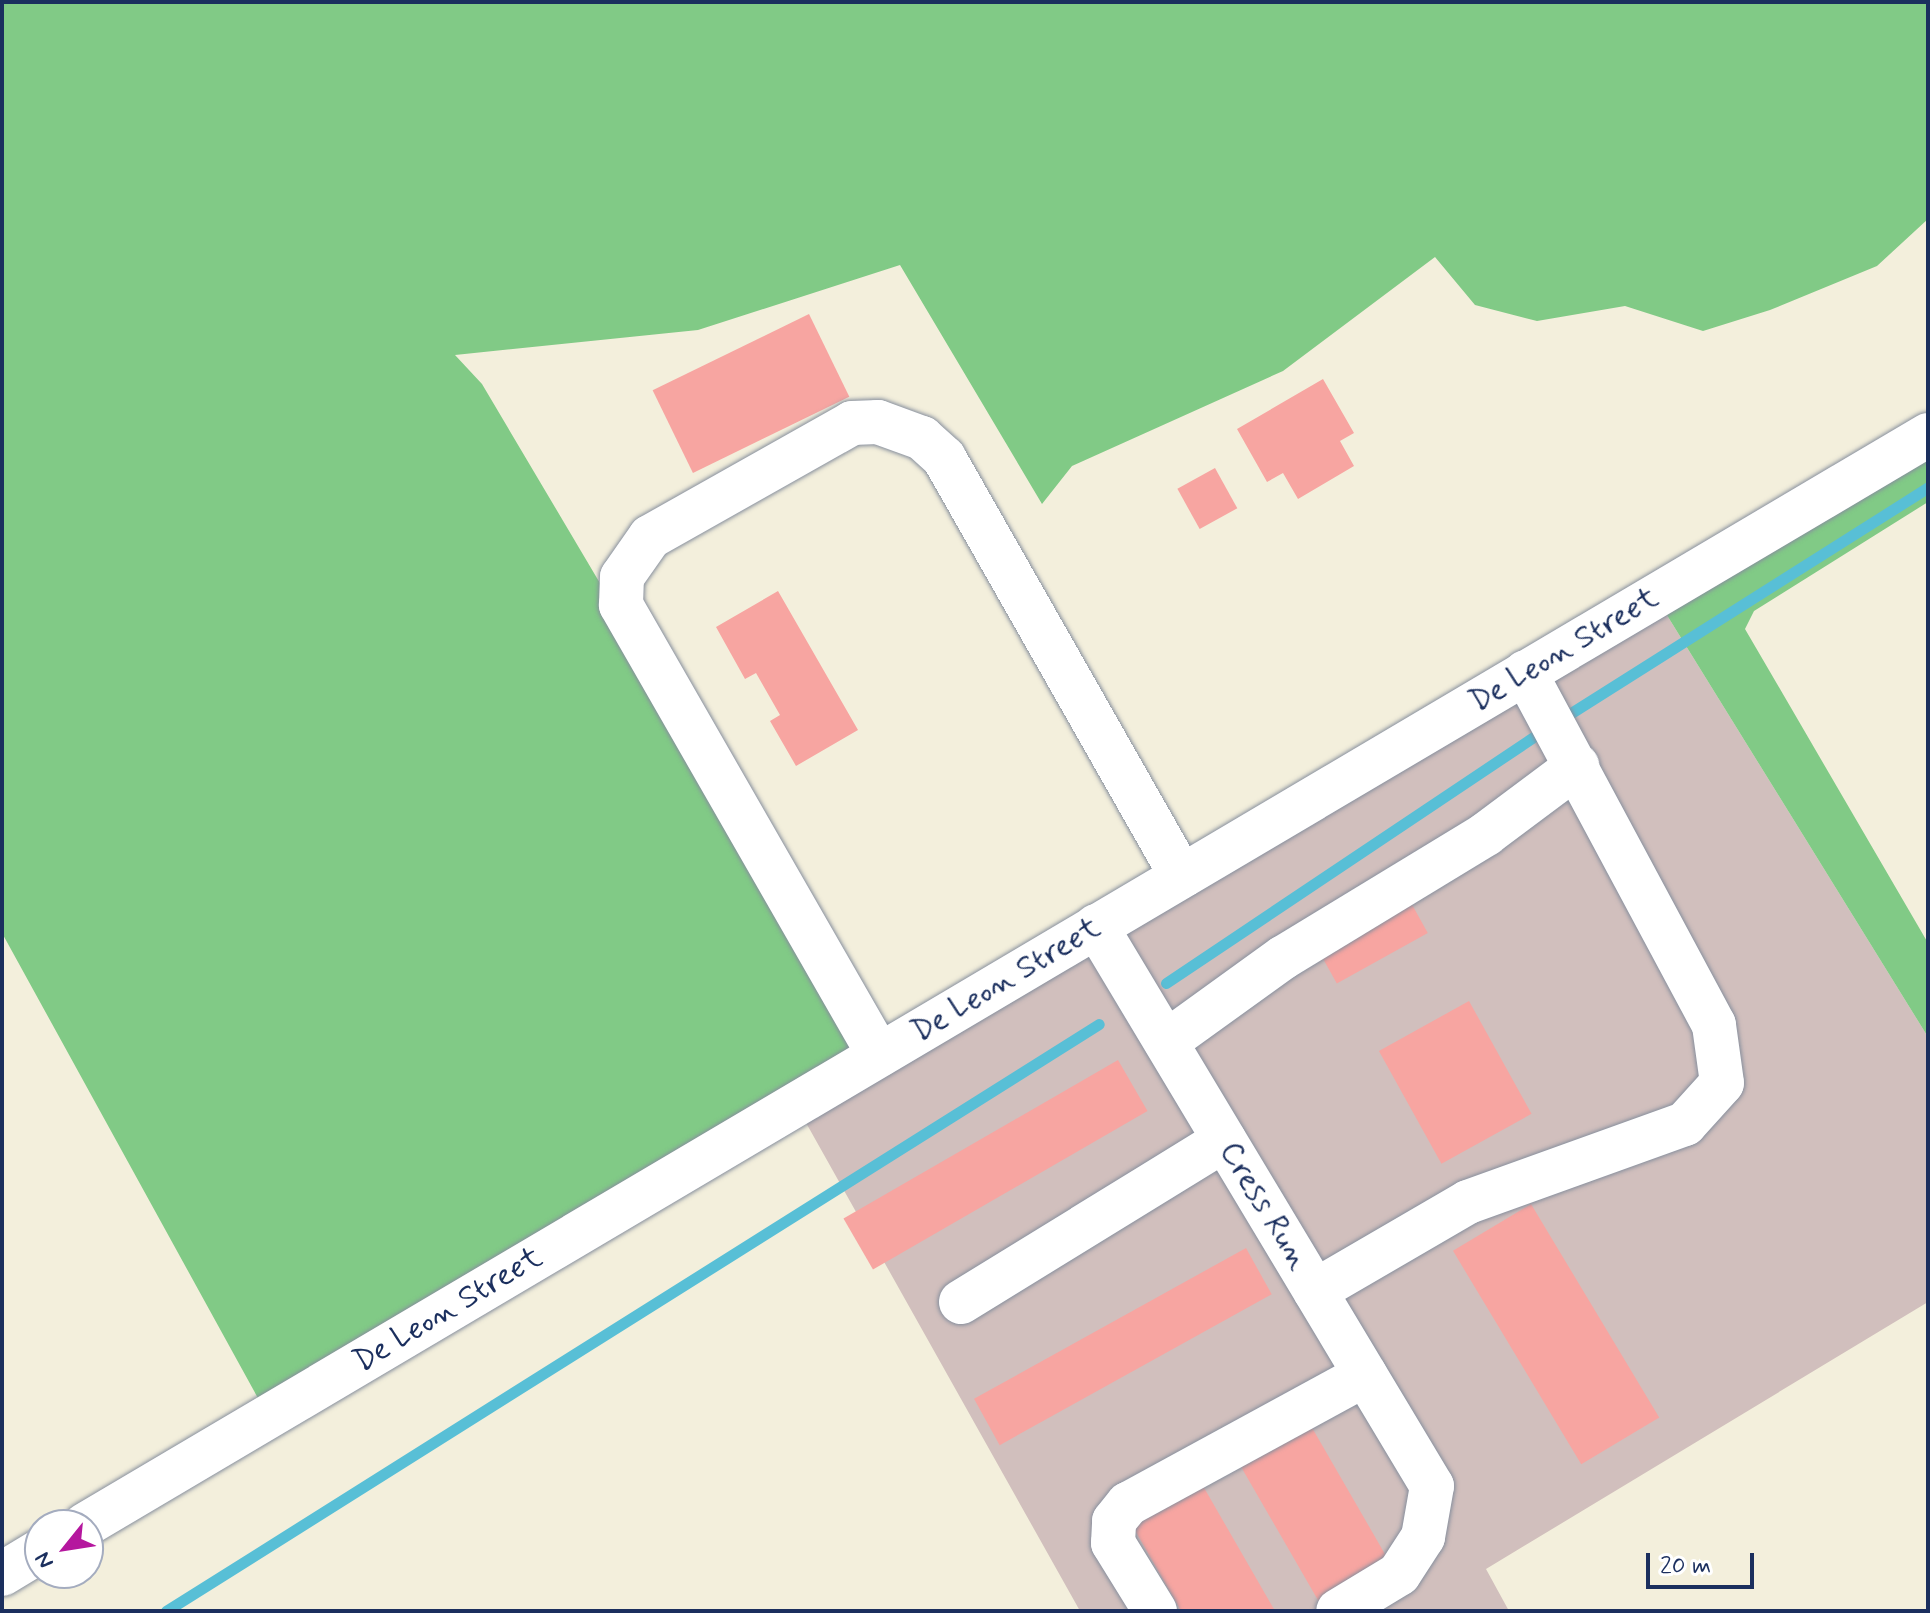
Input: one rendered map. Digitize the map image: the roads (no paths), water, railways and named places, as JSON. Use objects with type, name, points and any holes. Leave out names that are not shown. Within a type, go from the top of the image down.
[{"type":"street","points":[[879,1055],[621,605],[622,577],[650,537],[852,423],[878,422],[922,438],[944,458],[1181,876]]},
{"type":"street","name":"De Leon Street","points":[[104,1514],[1181,876],[1552,722],[1928,435]]},
{"type":"street","points":[[1166,1042],[1284,957],[1486,834],[1552,722]]},
{"type":"street","points":[[1315,1291],[1468,1202],[1685,1124],[1722,1083],[1714,1025],[1552,722]]},
{"type":"street","name":"Cress Run","points":[[1096,926],[1432,1486],[1423,1537],[1399,1574],[1338,1611]]},
{"type":"street","points":[[961,1302],[1224,1140]]},
{"type":"street","points":[[1155,1611],[1113,1543],[1114,1521],[1128,1504],[1365,1375]]},
{"type":"street","points":[[2,1574],[24,1561]]},
{"type":"waterway","points":[[1560,720],[1928,487]]},
{"type":"waterway","points":[[1166,983],[1546,729]]},
{"type":"waterway","points":[[166,1611],[1099,1024]]}]
